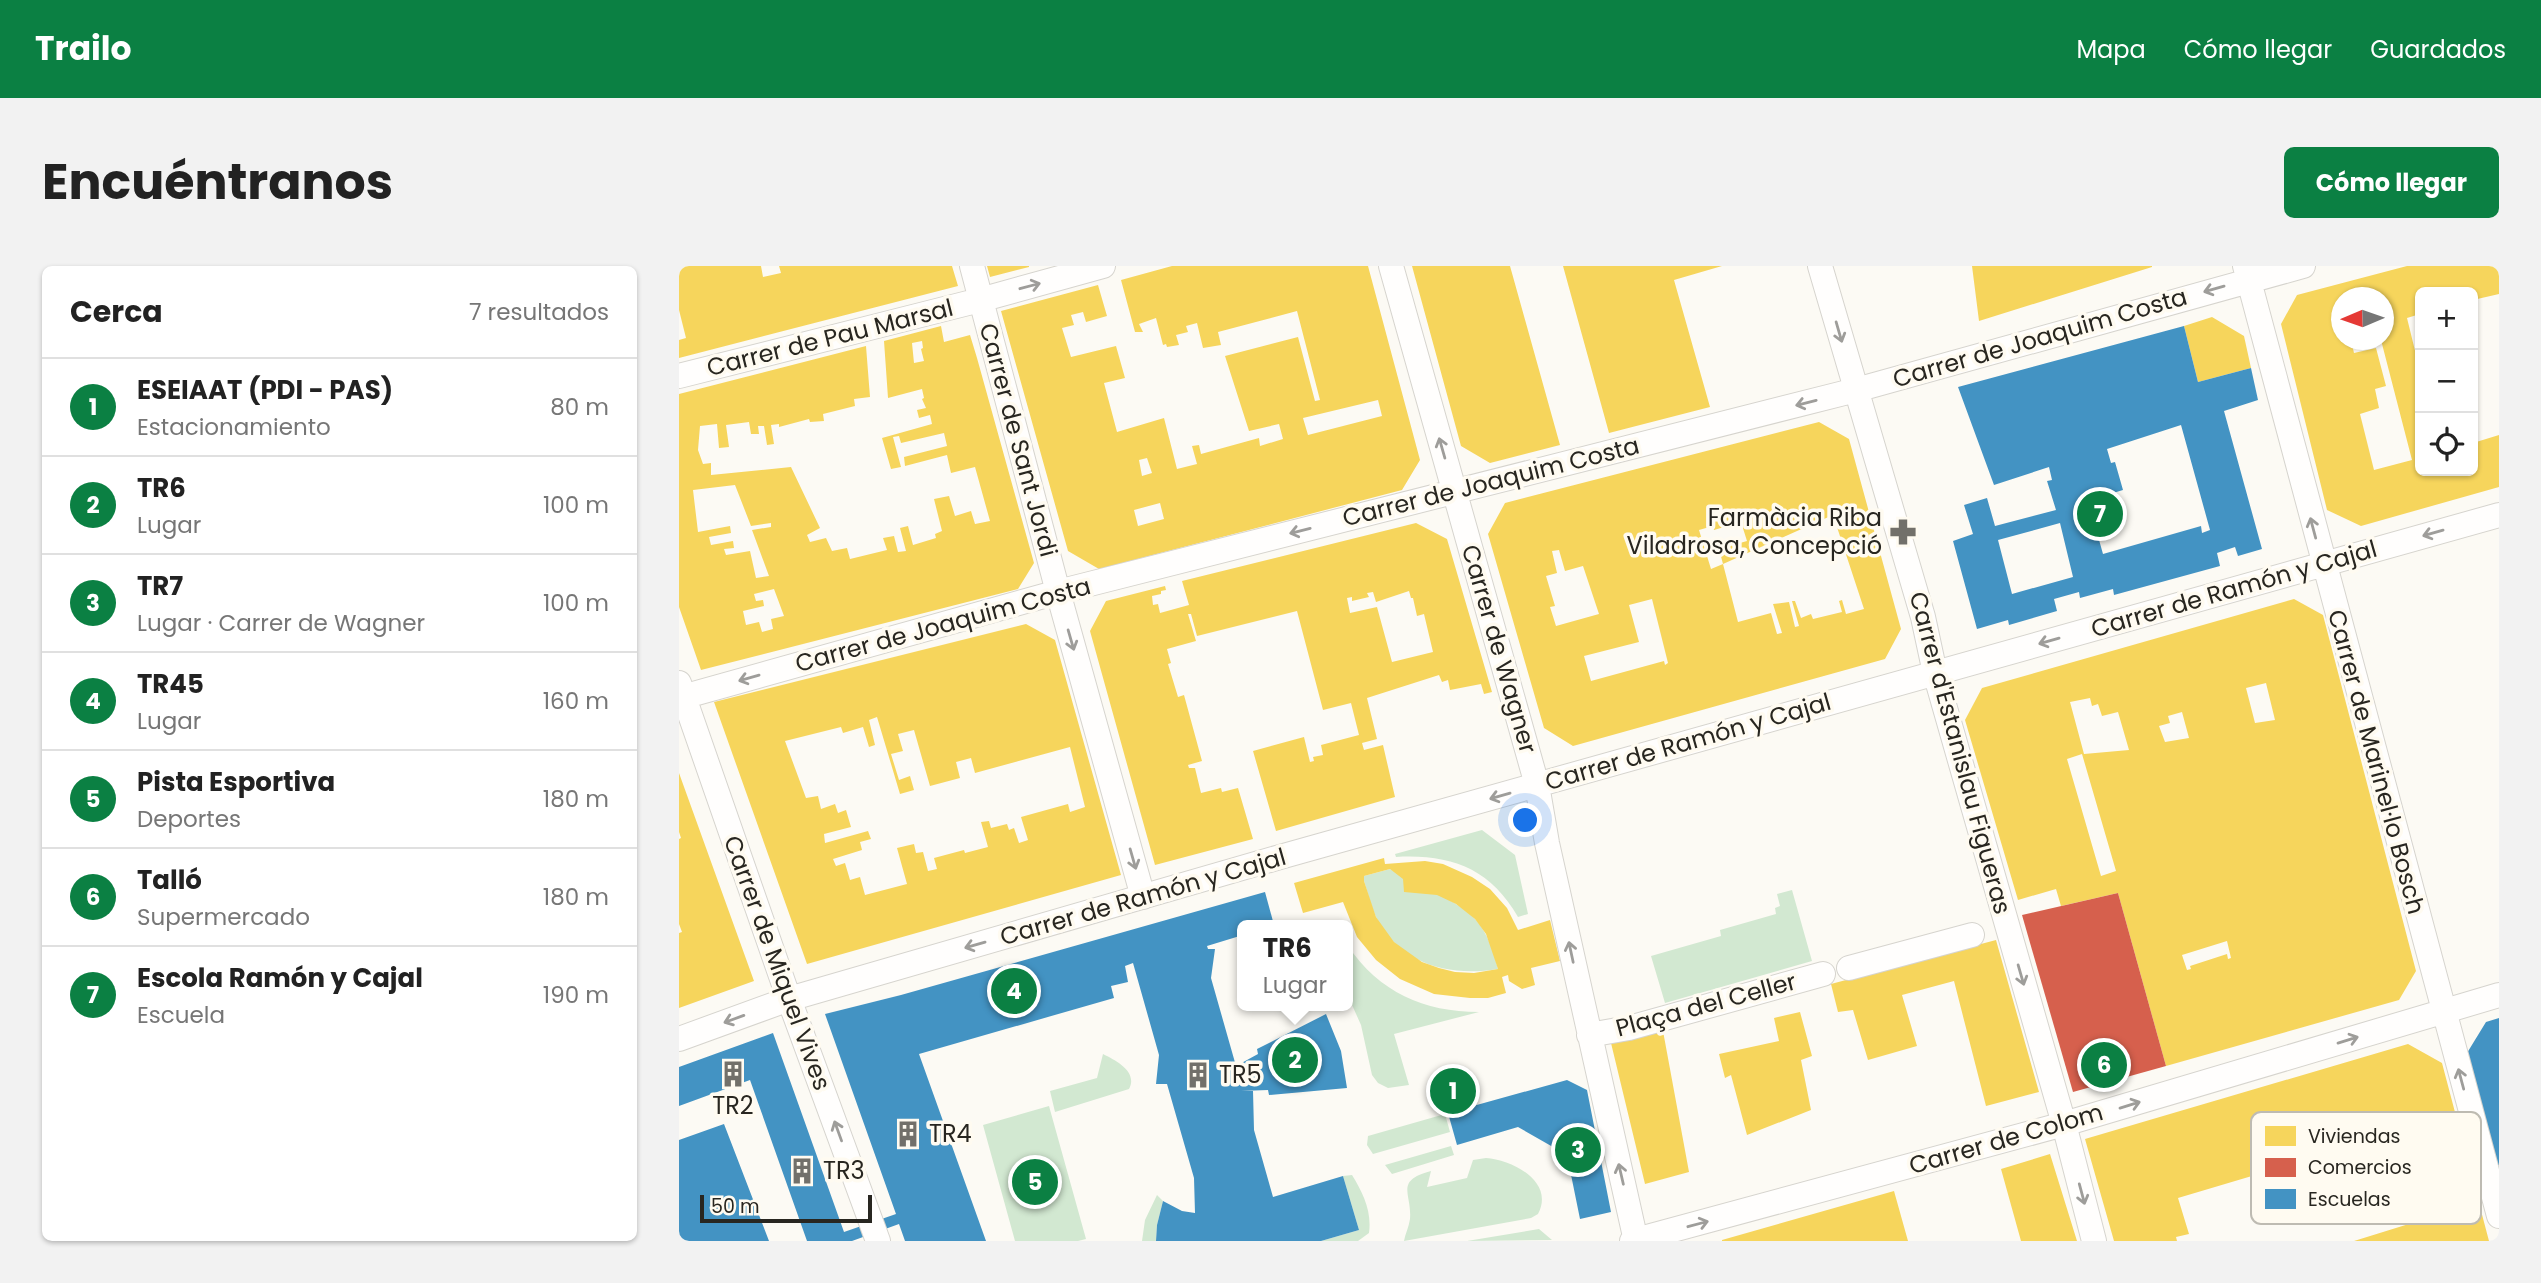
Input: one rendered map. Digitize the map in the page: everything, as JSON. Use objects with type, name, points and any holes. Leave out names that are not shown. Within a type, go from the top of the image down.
[{"type":"street","name":"Carrer de Sant Jordi","points":[[972,266],[1058,592],[1143,897]]},
{"type":"street","name":"Carrer de Pau Marsal","points":[[679,376],[1103,266]]},
{"type":"street","name":"Carrer de Wagner","points":[[1391,266],[1537,785],[1547,843],[1634,1241]]},
{"type":"street","name":"Carrer d'Estanislau Figueras","points":[[1820,266],[1923,617],[1988,930],[2064,1124],[2094,1241]]},
{"type":"street","name":"Carrer de Joaquim Costa","points":[[681,693],[1058,592],[1856,390],[2246,273],[2303,266]]},
{"type":"street","name":"Carrer de Marinel·lo Bosch","points":[[2246,273],[2470,1112]]},
{"type":"street","name":"Carrer de Ramón y Cajal","points":[[679,1039],[789,999],[1143,897],[2499,515]]},
{"type":"street","name":"Carrer de Miquel Vives","points":[[681,693],[789,999],[879,1241]]},
{"type":"street","points":[[1849,968],[1988,930]]},
{"type":"street","name":"Plaça del Celler","points":[[1589,1035],[1629,1028],[1823,974]]},
{"type":"street","name":"Carrer de Colom","points":[[1634,1241],[2064,1124],[2499,995]]},
{"type":"street","name":"Carrer de Marinel·lo Bosch","points":[[2481,1150],[2499,1216]]},
{"type":"green space","points":[[1482,830],[1515,855],[1528,914],[1518,917],[1495,887],[1467,868],[1434,858],[1396,857],[1395,854]]},
{"type":"green space","points":[[1390,869],[1468,912],[1487,936],[1498,969],[1445,969],[1412,957],[1398,946],[1376,917],[1364,881],[1364,876]]},
{"type":"green space","points":[[1792,890],[1812,961],[1665,1003],[1651,956],[1721,936],[1720,930],[1776,914],[1775,908],[1780,906],[1777,894]]},
{"type":"green space","points":[[1353,953],[1374,976],[1405,996],[1440,1008],[1479,1012],[1394,1034],[1409,1085],[1388,1088],[1378,1083],[1372,1075],[1361,1025],[1353,1007]]},
{"type":"green space","points":[[1103,1054],[1128,1072],[1131,1077],[1129,1089],[1055,1112],[1050,1091],[1097,1078]]},
{"type":"green space","points":[[1049,1106],[1086,1239],[1015,1241],[983,1125]]},
{"type":"green space","points":[[1445,1114],[1450,1132],[1373,1154],[1367,1145],[1368,1136]]},
{"type":"green space","points":[[1451,1146],[1454,1155],[1392,1174],[1385,1165]]},
{"type":"green space","points":[[1486,1158],[1519,1168],[1536,1183],[1542,1202],[1538,1214],[1531,1218],[1404,1241],[1410,1219],[1407,1189],[1412,1179],[1431,1171],[1427,1187],[1467,1178],[1473,1160]]},
{"type":"green space","points":[[1352,1175],[1366,1202],[1369,1233],[1358,1241],[1321,1241],[1359,1230],[1343,1176]]},
{"type":"green space","points":[[1157,1195],[1163,1201],[1156,1241],[1142,1241],[1145,1220]]},
{"type":"green space","points":[[1539,1229],[1552,1240],[1467,1241]]},
{"type":"building: Viviendas","points":[[679,266],[761,266],[763,277],[781,273],[779,266],[952,266],[958,286],[679,358],[679,340],[686,338],[679,310]]},
{"type":"building: Viviendas","points":[[987,266],[1029,266],[1029,267],[990,277]]},
{"type":"building: Viviendas","points":[[1172,266],[1368,266],[1420,460],[1402,490],[1099,569],[1068,551],[1001,311],[1098,285],[1107,316],[1086,322],[1083,312],[1071,315],[1074,325],[1062,328],[1071,357],[1116,346],[1125,378],[1104,383],[1117,432],[1164,418],[1177,469],[1197,464],[1192,446],[1199,445],[1201,454],[1259,438],[1260,446],[1283,439],[1279,424],[1249,431],[1225,356],[1298,337],[1315,401],[1320,400],[1297,311],[1218,332],[1221,345],[1203,348],[1197,323],[1186,326],[1188,332],[1176,335],[1179,345],[1167,347],[1166,344],[1163,345],[1156,318],[1139,324],[1143,332],[1135,332],[1121,280]],"holes":[[[1378,400],[1382,416],[1308,435],[1303,418]],[[1147,458],[1152,473],[1142,476],[1139,460]],[[1160,503],[1164,519],[1138,526],[1134,510]]]},
{"type":"building: Viviendas","points":[[1412,266],[1510,266],[1560,445],[1490,463],[1461,446]]},
{"type":"building: Viviendas","points":[[1563,266],[1722,266],[1674,280],[1710,407],[1609,433]]},
{"type":"building: Viviendas","points":[[1972,266],[2152,266],[2152,267],[1979,321]]},
{"type":"building: Viviendas","points":[[2407,266],[2499,266],[2499,294],[2478,299],[2478,287],[2415,287],[2415,316],[2407,318],[2415,351],[2415,476],[2478,476],[2478,441],[2499,435],[2499,487],[2361,526],[2327,510],[2281,324],[2297,295]],"holes":[[[2331,287],[2394,287],[2394,350],[2384,350],[2412,460],[2374,470],[2360,414],[2379,408],[2375,389],[2386,386],[2377,350],[2354,353],[2353,350],[2331,350]]]},
{"type":"building: Viviendas","points":[[2212,317],[2244,336],[2251,368],[2198,382],[2184,326]]},
{"type":"building: Viviendas","points":[[941,326],[944,342],[970,335],[1034,563],[1018,589],[701,670],[679,607],[679,394],[866,346],[870,397],[854,399],[855,406],[823,414],[824,421],[810,422],[809,419],[779,427],[779,424],[771,425],[774,444],[767,445],[764,426],[758,426],[759,434],[751,434],[749,422],[726,425],[729,447],[719,448],[717,424],[700,426],[698,450],[703,464],[711,463],[711,475],[791,467],[820,528],[807,535],[810,542],[826,538],[832,551],[847,548],[850,559],[887,550],[883,538],[894,536],[898,552],[906,551],[900,528],[908,526],[913,545],[936,538],[935,534],[942,531],[934,499],[949,496],[955,516],[971,511],[975,524],[990,521],[975,467],[951,473],[947,455],[905,466],[904,457],[947,446],[944,433],[901,443],[899,436],[893,437],[901,467],[891,469],[882,438],[932,424],[930,415],[919,418],[917,410],[926,408],[922,389],[888,398],[884,341]],"holes":[[[922,341],[924,361],[914,363],[912,343]],[[735,485],[751,526],[771,523],[771,527],[752,530],[769,576],[756,578],[750,551],[726,555],[724,549],[734,548],[733,541],[711,545],[709,537],[731,533],[730,526],[698,532],[693,490]],[[774,589],[784,616],[771,619],[773,629],[762,632],[759,622],[746,625],[743,611],[764,606],[763,600],[756,601],[754,594]]]},
{"type":"building: Viviendas","points":[[1819,422],[1849,439],[1901,629],[1885,659],[1573,746],[1544,728],[1488,534],[1505,503]],"holes":[[[1833,515],[1864,609],[1846,614],[1842,600],[1839,601],[1842,612],[1813,619],[1811,614],[1801,618],[1795,601],[1792,601],[1799,626],[1795,627],[1789,602],[1773,604],[1782,633],[1777,634],[1771,613],[1738,622],[1723,564]],[[1741,522],[1747,541],[1719,549],[1723,564],[1711,569],[1699,530],[1713,526],[1714,530]],[[1559,550],[1565,571],[1583,566],[1599,614],[1556,626],[1550,607],[1555,606],[1546,576],[1557,573],[1552,551]],[[1652,599],[1668,663],[1665,665],[1664,661],[1591,681],[1584,656],[1639,642],[1629,605]]]},
{"type":"building: Viviendas","points":[[1416,523],[1447,539],[1492,692],[1484,694],[1481,684],[1450,690],[1448,680],[1442,682],[1439,675],[1367,698],[1377,739],[1362,743],[1364,750],[1383,745],[1395,797],[1276,831],[1253,751],[1304,737],[1310,762],[1314,761],[1313,757],[1323,755],[1321,745],[1359,735],[1351,703],[1323,710],[1297,611],[1197,636],[1191,614],[1188,614],[1196,641],[1167,649],[1171,663],[1168,664],[1178,697],[1184,695],[1202,761],[1188,765],[1189,768],[1195,768],[1201,793],[1221,788],[1222,792],[1238,788],[1253,839],[1155,865],[1090,631],[1106,601],[1165,586],[1166,590],[1161,591],[1161,594],[1152,596],[1153,605],[1158,604],[1160,613],[1189,605],[1182,581]],"holes":[[[1409,591],[1417,616],[1424,614],[1433,652],[1392,662],[1377,607],[1350,613],[1347,598],[1352,597],[1352,601],[1369,597],[1367,593],[1373,592],[1376,602]]]},
{"type":"building: Viviendas","points":[[2294,599],[2323,615],[2416,971],[2399,1000],[2166,1066],[2118,893],[2061,906],[2056,889],[2018,900],[1965,720],[1982,688]],"holes":[[[2266,683],[2275,720],[2255,723],[2246,688]],[[2090,698],[2092,706],[2098,704],[2102,716],[2118,712],[2129,750],[2084,754],[2070,702]],[[2182,712],[2189,738],[2165,742],[2159,726],[2170,723],[2168,716]],[[2082,754],[2116,871],[2101,876],[2067,759]],[[2227,941],[2231,958],[2228,959],[2227,954],[2190,966],[2191,969],[2187,970],[2182,955]]]},
{"type":"building: Viviendas","points":[[1026,624],[1055,640],[1121,875],[807,964],[714,702]],"holes":[[[877,717],[900,794],[914,790],[910,776],[899,780],[891,754],[903,751],[898,734],[914,730],[930,786],[960,778],[956,762],[971,758],[975,773],[1070,747],[1085,807],[1070,812],[1068,804],[1021,817],[1028,840],[1019,843],[1014,828],[1009,830],[1007,824],[991,828],[989,821],[981,822],[988,847],[934,858],[937,869],[928,871],[923,852],[916,853],[914,844],[897,848],[907,884],[865,895],[860,877],[850,880],[845,863],[836,866],[833,859],[862,850],[860,842],[871,839],[868,831],[825,843],[824,834],[851,827],[846,810],[838,813],[835,804],[821,809],[818,796],[806,798],[785,741],[841,727],[843,733],[863,727],[869,747],[875,745],[869,720]]]},
{"type":"building: Viviendas","points":[[679,773],[754,981],[679,1008],[679,933],[682,932],[679,924]]},
{"type":"building: Viviendas","points":[[1384,858],[1385,864],[1425,861],[1443,864],[1472,877],[1490,889],[1507,908],[1518,930],[1550,920],[1560,961],[1531,968],[1535,985],[1522,989],[1509,981],[1508,975],[1502,977],[1506,993],[1488,998],[1434,994],[1400,979],[1376,960],[1357,937],[1353,920],[1350,920],[1343,902],[1303,913],[1294,883]],"holes":[[[1390,869],[1403,879],[1404,892],[1437,895],[1456,904],[1475,919],[1486,934],[1498,969],[1474,973],[1439,968],[1422,962],[1394,942],[1376,917],[1364,876]]]},
{"type":"building: Viviendas","points":[[1996,940],[2039,1092],[1986,1106],[1954,981],[1902,995],[1917,1046],[1868,1060],[1853,1010],[1838,1012],[1831,984]]},
{"type":"building: Viviendas","points":[[1800,1012],[1812,1056],[1801,1060],[1811,1110],[1747,1135],[1731,1075],[1725,1078],[1719,1054],[1779,1041],[1774,1018]]},
{"type":"building: Viviendas","points":[[1663,1031],[1689,1172],[1645,1184],[1611,1043]]},
{"type":"building: Viviendas","points":[[2408,1044],[2442,1063],[2455,1112],[2251,1112],[2251,1176],[2178,1198],[2189,1234],[2176,1237],[2177,1241],[2114,1241],[2085,1139]]},
{"type":"building: Viviendas","points":[[2050,1154],[2077,1241],[2021,1241],[2001,1169]]},
{"type":"building: Viviendas","points":[[1894,1191],[1908,1241],[1722,1241],[1722,1240]]},
{"type":"building: Viviendas","points":[[2481,1211],[2489,1241],[2354,1241],[2409,1224],[2481,1224]]},
{"type":"building: Comercios","points":[[2118,893],[2166,1066],[2073,1092],[2022,915]]},
{"type":"building: Escuelas","points":[[2184,326],[2198,382],[2251,368],[2258,400],[2224,411],[2262,549],[2238,556],[2235,547],[2217,553],[2220,566],[2114,595],[2113,589],[2080,598],[2079,592],[2054,599],[2057,611],[2009,625],[2008,620],[1977,629],[1953,541],[1973,534],[1964,505],[1987,498],[1995,526],[2056,510],[2047,481],[2052,480],[2049,467],[1994,485],[1958,387]],"holes":[[[2181,425],[2210,530],[2202,533],[2201,526],[2103,554],[2092,515],[2081,518],[2077,504],[2123,490],[2115,462],[2111,463],[2107,449]],[[2060,523],[2073,577],[2012,594],[1998,540]]]},
{"type":"building: Escuelas","points":[[1265,892],[1273,920],[1237,920],[1237,937],[1207,946],[1208,949],[1215,949],[1211,978],[1236,1066],[1258,1054],[1257,1049],[1326,1014],[1341,1051],[1347,1088],[1269,1095],[1268,1090],[1241,1091],[1253,1091],[1254,1130],[1273,1197],[1343,1176],[1359,1230],[1321,1241],[1156,1241],[1163,1201],[1182,1211],[1195,1213],[1194,1178],[1167,1084],[1156,1084],[1159,1055],[1133,963],[1125,966],[1128,982],[1111,986],[1114,998],[919,1054],[986,1241],[905,1241],[899,1224],[852,1241],[807,1241],[750,1080],[679,1106],[679,1067],[773,1033],[844,1232],[896,1214],[825,1014]]},
{"type":"building: Escuelas","points":[[2499,1018],[2498,1165],[2467,1053],[2486,1022]]},
{"type":"building: Escuelas","points":[[1567,1080],[1587,1090],[1611,1212],[1580,1219],[1567,1155],[1518,1127],[1457,1145],[1448,1113]]},
{"type":"building: Escuelas","points":[[724,1124],[769,1241],[679,1241],[679,1140]]},
{"type":"place","name":"Escola Ramón y Cajal","points":[[2100,514]]},
{"type":"place","name":"Farmàcia Riba Viladrosa, Concepció","points":[[1903,532]]},
{"type":"place","name":"TR45","points":[[1014,991]]},
{"type":"place","name":"TR6","points":[[1295,1060]]},
{"type":"place","name":"Talló","points":[[2104,1065]]},
{"type":"place","name":"TR2","points":[[733,1074]]},
{"type":"place","name":"TR5","points":[[1198,1075]]},
{"type":"place","name":"ESEIAAT (PDI - PAS)","points":[[1453,1091]]},
{"type":"place","name":"TR4","points":[[908,1134]]},
{"type":"place","name":"TR7","points":[[1578,1150]]},
{"type":"place","name":"TR3","points":[[802,1171]]},
{"type":"place","name":"Pista Esportiva","points":[[1035,1182]]}]
